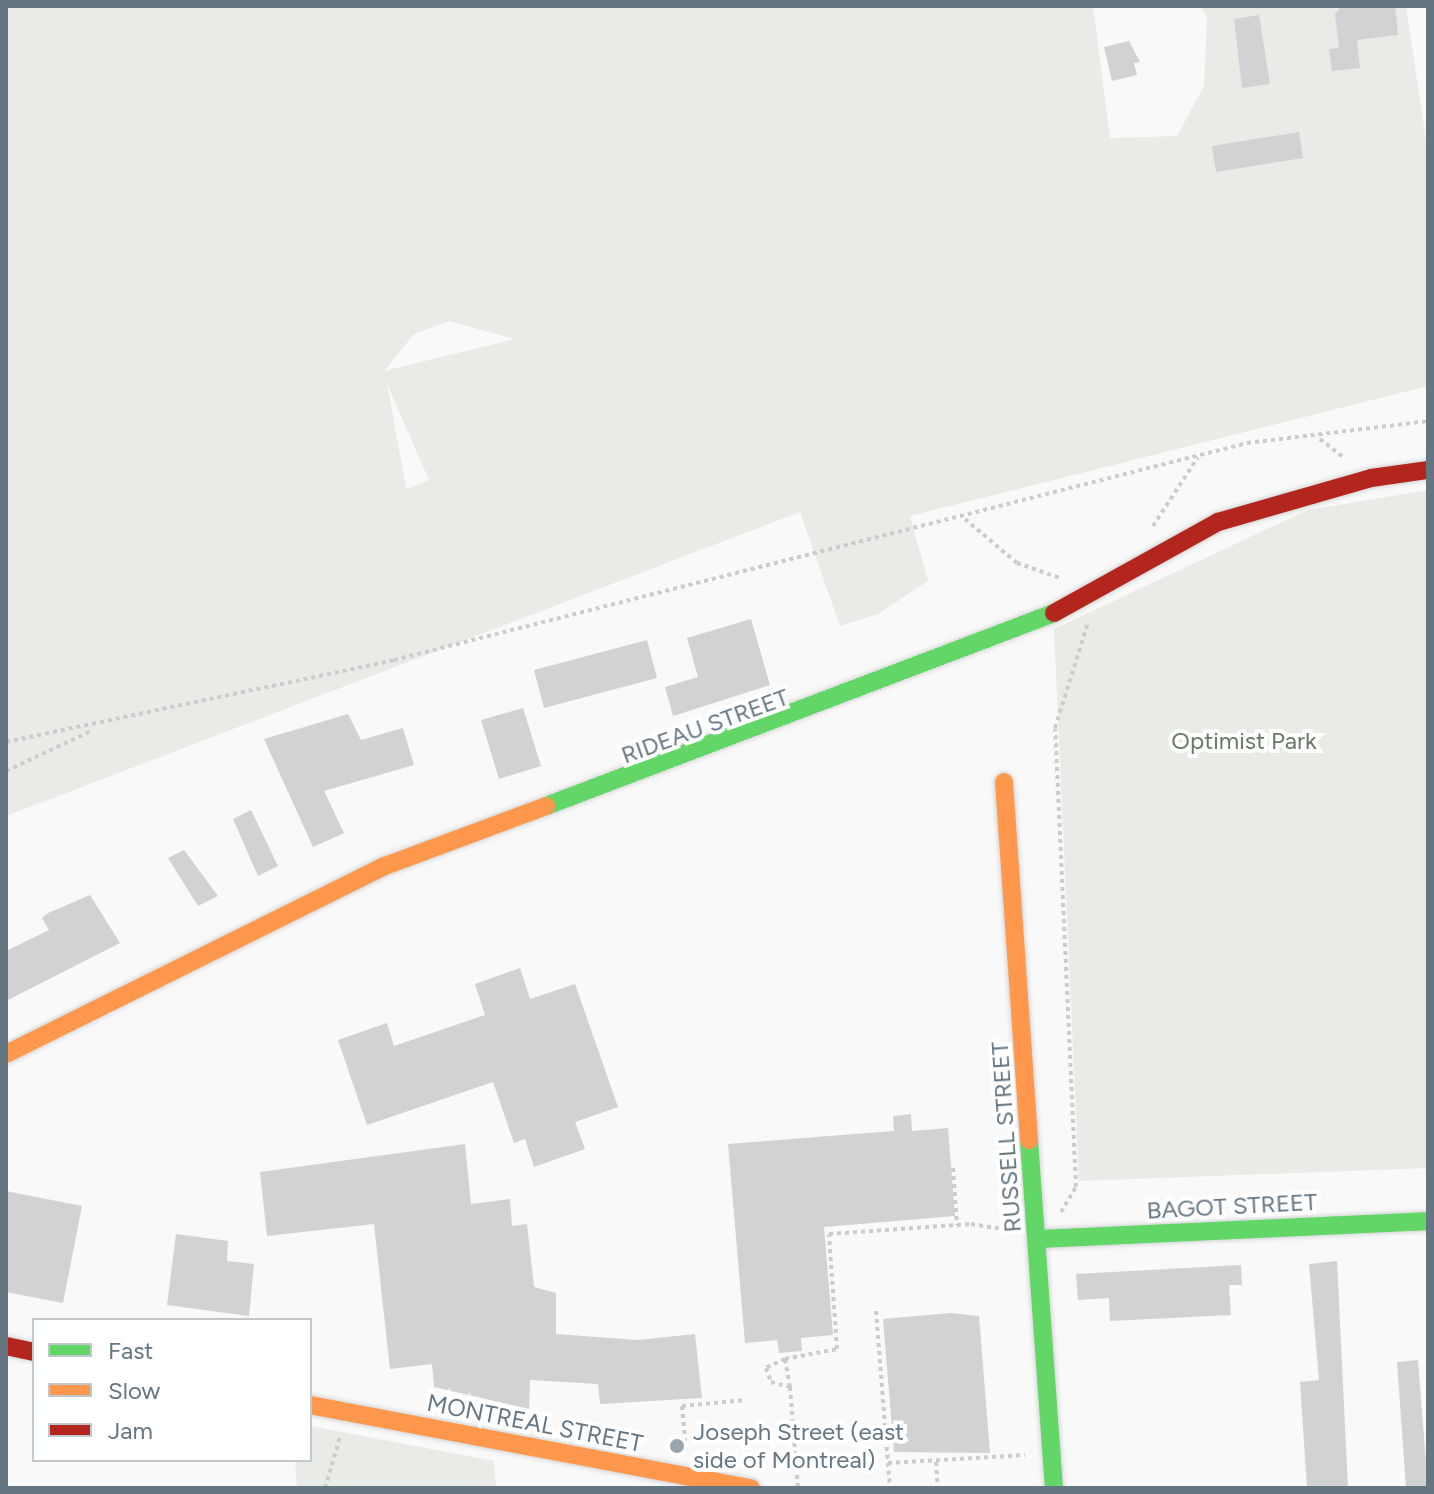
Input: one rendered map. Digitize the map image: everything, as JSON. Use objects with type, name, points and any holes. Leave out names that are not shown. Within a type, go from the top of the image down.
[{"type":"street","name":"RIDEAU STREET","points":[[6,1054],[385,866],[1029,627],[1218,522],[1371,478],[1428,470]]},
{"type":"street","name":"RUSSELL STREET","points":[[1004,782],[1054,1488]]},
{"type":"street","name":"BAGOT STREET","points":[[1037,1235],[1428,1221]]},
{"type":"street","points":[[6,1346],[32,1352]]},
{"type":"street","name":"MONTREAL STREET","points":[[312,1405],[751,1488]]},
{"type":"path","points":[[6,742],[98,727],[965,519],[1199,455],[1428,421]]},
{"type":"path","points":[[1320,439],[1353,464]]},
{"type":"path","points":[[1152,527],[1199,455]]},
{"type":"path","points":[[965,519],[1017,563],[1066,579]]},
{"type":"path","points":[[790,1387],[771,1382],[766,1368],[785,1359],[837,1349],[829,1234],[957,1225],[1037,1235],[1076,1187],[1055,728],[1089,621]]},
{"type":"path","points":[[6,771],[98,727]]},
{"type":"path","points":[[953,1168],[957,1225]]},
{"type":"path","points":[[876,1311],[890,1488]]},
{"type":"path","points":[[785,1359],[798,1488]]},
{"type":"path","points":[[689,1477],[682,1406],[746,1400]]},
{"type":"path","points":[[325,1488],[344,1411]]},
{"type":"path","points":[[888,1463],[1052,1453]]},
{"type":"path","points":[[936,1462],[938,1488]]},
{"type":"green space","points":[[6,6],[1093,6],[1110,138],[1177,136],[1204,86],[1207,17],[1200,6],[1406,6],[1428,154],[1428,386],[910,516],[928,581],[878,614],[840,626],[800,512],[6,816]],"holes":[[[449,321],[515,339],[384,371],[414,334]],[[387,384],[429,480],[407,489],[406,488]]]},
{"type":"green space","name":"Optimist Park","points":[[1428,490],[1428,1168],[1079,1181],[1054,629],[1308,510]]},
{"type":"green space","points":[[312,1426],[494,1461],[496,1488],[297,1488],[295,1462],[312,1462]]},
{"type":"building","points":[[1342,6],[1395,6],[1398,35],[1357,40],[1360,68],[1332,71],[1329,49],[1339,48],[1335,14]]},
{"type":"building","points":[[1259,15],[1270,84],[1242,88],[1234,19]]},
{"type":"building","points":[[1129,41],[1140,62],[1134,63],[1137,75],[1112,81],[1104,47]]},
{"type":"building","points":[[1299,132],[1303,158],[1216,172],[1212,146]]},
{"type":"building","points":[[751,619],[770,685],[673,716],[665,687],[698,677],[687,638]]},
{"type":"building","points":[[647,640],[657,678],[544,708],[534,670]]},
{"type":"building","points":[[523,708],[541,766],[499,779],[481,720]]},
{"type":"building","points":[[348,714],[361,740],[403,728],[414,765],[324,791],[344,833],[313,847],[264,739]]},
{"type":"building","points":[[251,810],[278,866],[258,876],[233,819]]},
{"type":"building","points":[[184,850],[218,896],[198,906],[168,858]]},
{"type":"building","points":[[90,895],[120,943],[6,1001],[6,951],[49,930],[42,918],[48,913]]},
{"type":"building","points":[[520,968],[530,999],[575,984],[618,1107],[575,1122],[585,1149],[534,1167],[525,1139],[514,1143],[493,1082],[367,1125],[338,1040],[387,1023],[394,1046],[485,1015],[475,984]]},
{"type":"building","points":[[911,1114],[912,1131],[948,1128],[955,1216],[824,1227],[833,1335],[801,1338],[802,1351],[779,1353],[777,1340],[745,1343],[728,1144],[894,1131],[893,1116]]},
{"type":"building","points":[[465,1144],[471,1204],[510,1199],[512,1226],[527,1224],[534,1287],[556,1293],[556,1334],[638,1340],[695,1334],[702,1398],[600,1404],[598,1384],[530,1380],[529,1409],[434,1387],[432,1364],[390,1369],[374,1224],[267,1236],[260,1172]]},
{"type":"building","points":[[6,1191],[82,1206],[63,1303],[6,1292]]},
{"type":"building","points":[[176,1234],[228,1241],[227,1261],[254,1264],[249,1316],[167,1305]]},
{"type":"building","points":[[1337,1261],[1348,1488],[1307,1488],[1300,1382],[1319,1380],[1309,1264]]},
{"type":"building","points":[[1241,1265],[1242,1285],[1229,1285],[1231,1315],[1110,1321],[1109,1298],[1078,1300],[1076,1274]]},
{"type":"building","points":[[951,1313],[979,1316],[990,1453],[894,1452],[883,1319]]},
{"type":"building","points":[[1418,1360],[1428,1488],[1406,1488],[1397,1362]]},
{"type":"traffic: fast","points":[[546,806],[1054,613]]},
{"type":"traffic: fast","points":[[1029,1140],[1054,1488]]},
{"type":"traffic: fast","points":[[1037,1239],[1428,1221]]},
{"type":"traffic: slow","points":[[1004,782],[1029,1140]]},
{"type":"traffic: slow","points":[[6,1054],[385,866],[546,806]]},
{"type":"traffic: slow","points":[[312,1405],[751,1488]]},
{"type":"traffic: jam","points":[[1054,613],[1218,522],[1371,478],[1428,470]]},
{"type":"traffic: jam","points":[[6,1346],[32,1352]]},
{"type":"place","name":"Joseph Street (east side of Montreal)","points":[[677,1446]]}]
